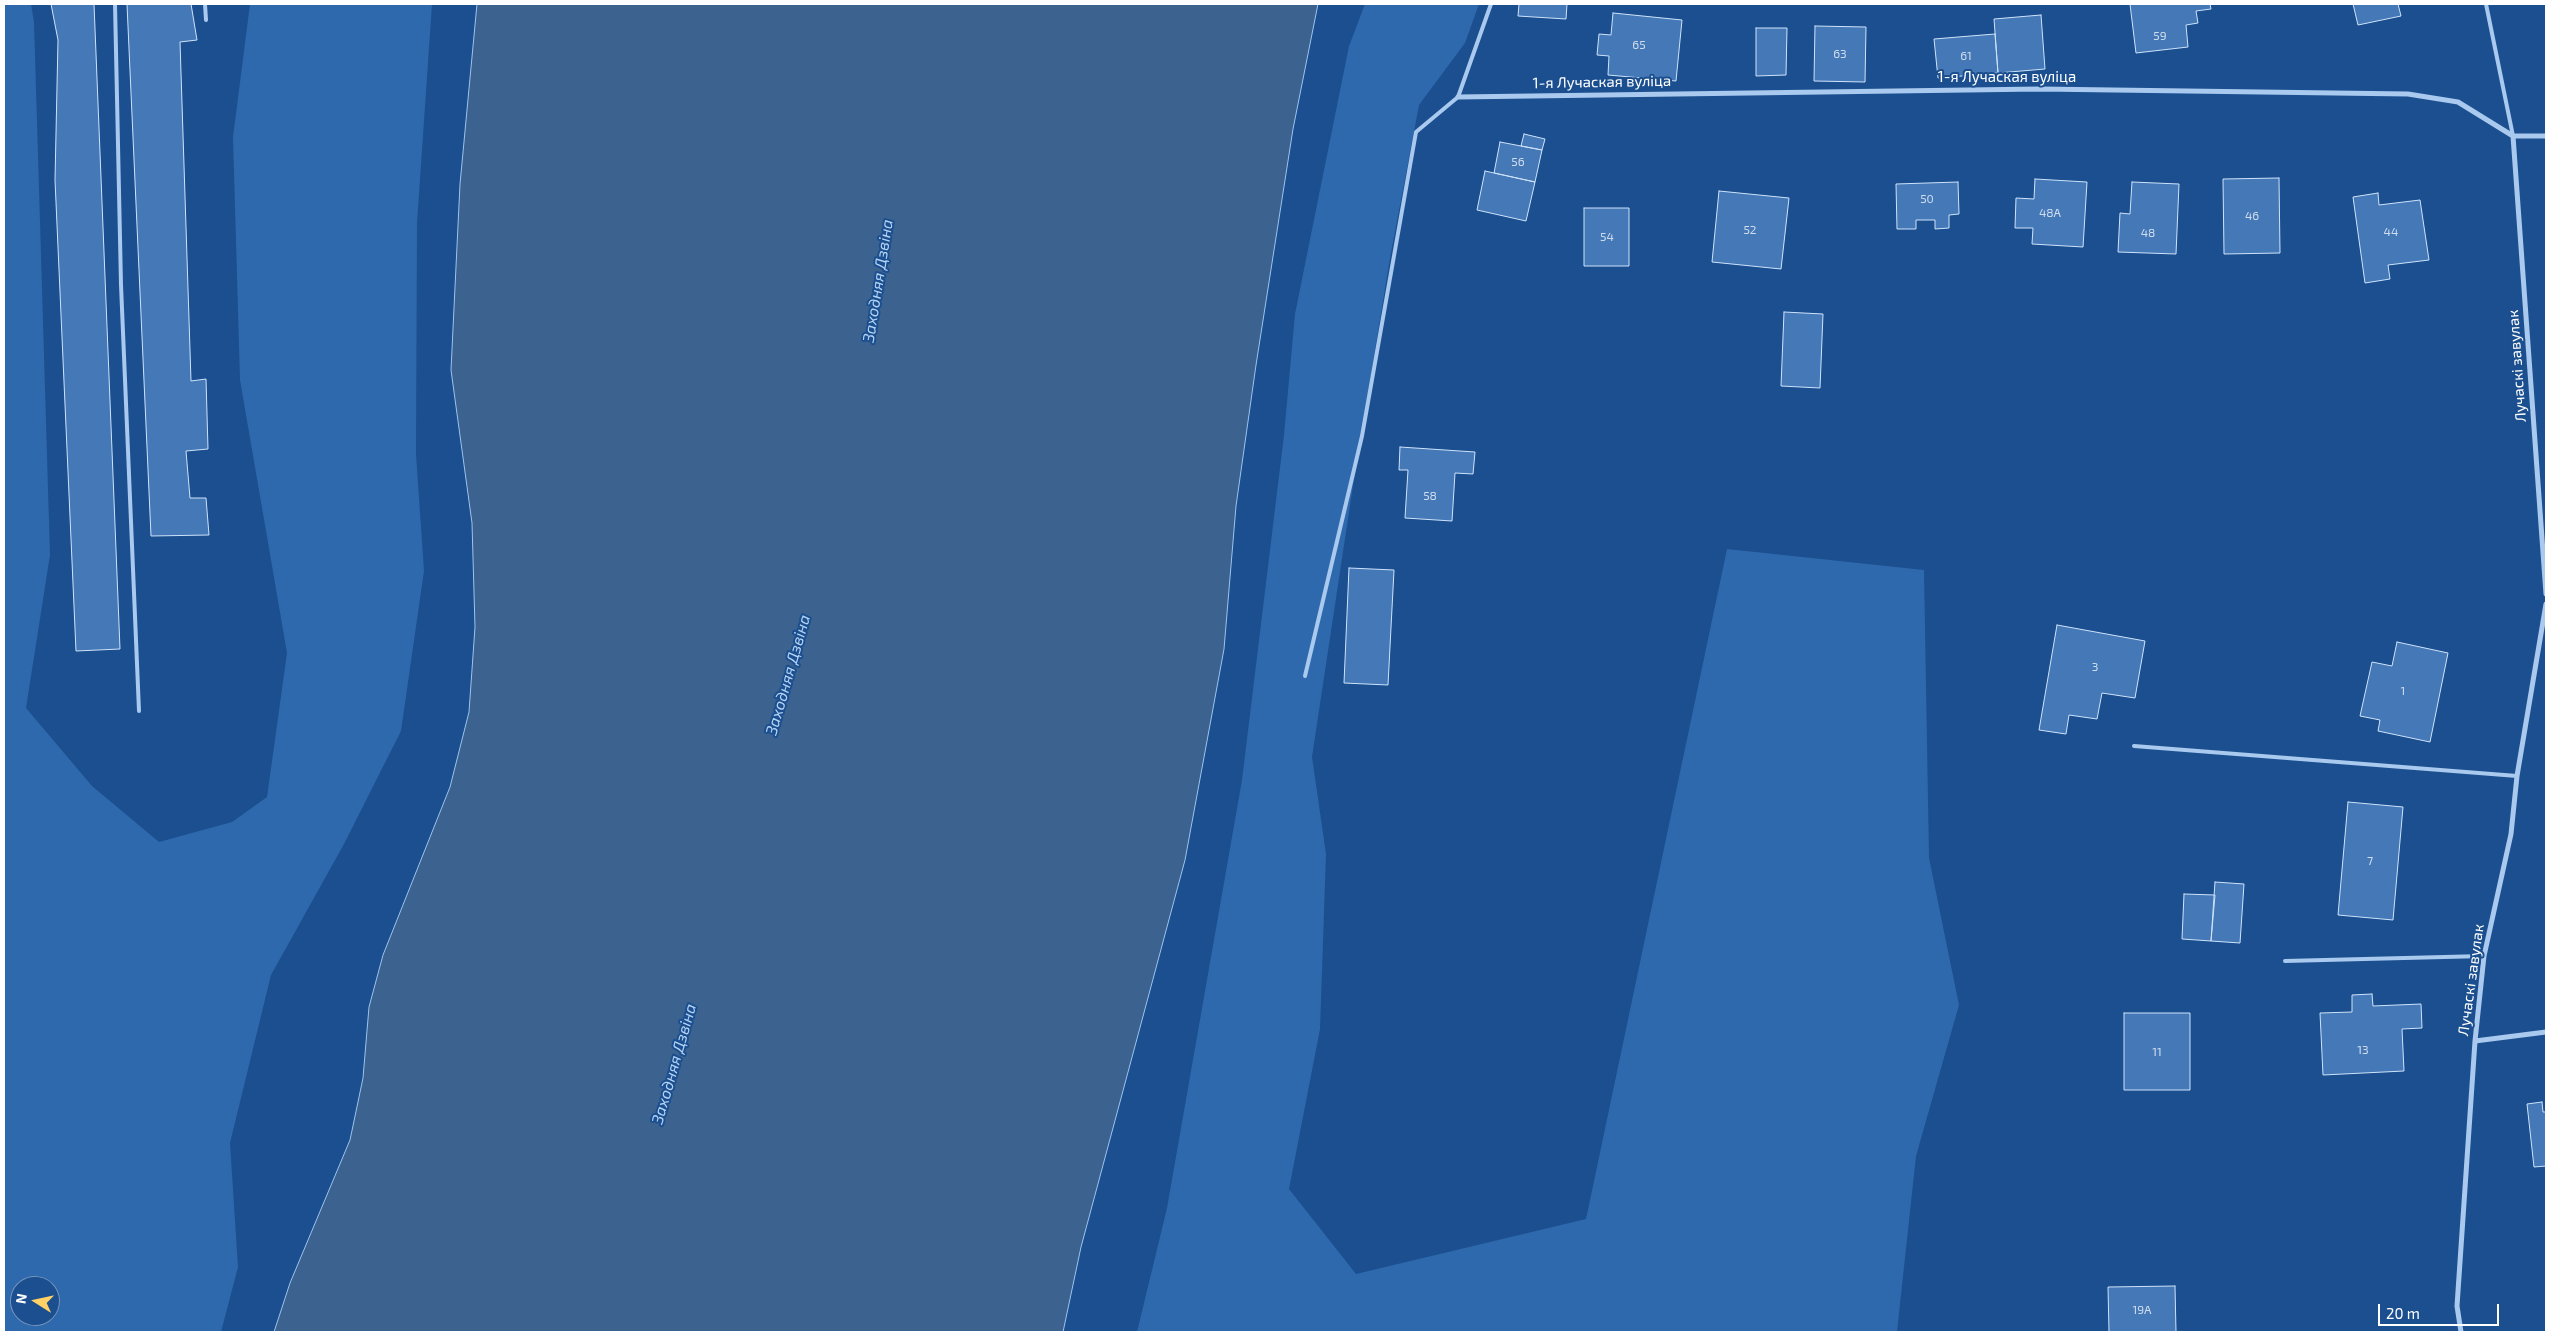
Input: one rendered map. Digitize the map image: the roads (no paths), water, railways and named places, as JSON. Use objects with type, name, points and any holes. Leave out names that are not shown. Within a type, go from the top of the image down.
[{"type":"street","name":"1-я Лучаская вуліца","points":[[1458,97],[2040,89],[2408,94],[2458,102],[2513,136]]},
{"type":"street","points":[[2513,136],[2546,136]]},
{"type":"street","name":"Лучаскі завулак","points":[[2513,136],[2546,594]]},
{"type":"street","name":"Лучаскі завулак","points":[[2462,1332],[2457,1306],[2475,1041],[2484,956],[2511,834],[2517,776],[2546,604]]},
{"type":"street","points":[[2475,1041],[2546,1032]]},
{"type":"lane","points":[[115,4],[121,285],[139,712]]},
{"type":"lane","points":[[205,4],[206,20]]},
{"type":"lane","points":[[1305,676],[1362,436],[1416,132],[1458,97],[1491,4]]},
{"type":"lane","points":[[2486,4],[2513,136]]},
{"type":"lane","points":[[2134,746],[2517,776]]},
{"type":"lane","points":[[2285,961],[2484,956]]},
{"type":"water","name":"Заходняя Дзвіна","points":[[477,4],[1318,4],[1293,129],[1256,365],[1236,506],[1224,649],[1185,860],[1081,1247],[1063,1332],[274,1332],[290,1283],[350,1140],[363,1078],[369,1007],[383,955],[450,787],[469,712],[475,627],[472,523],[451,370],[460,184]]}]
